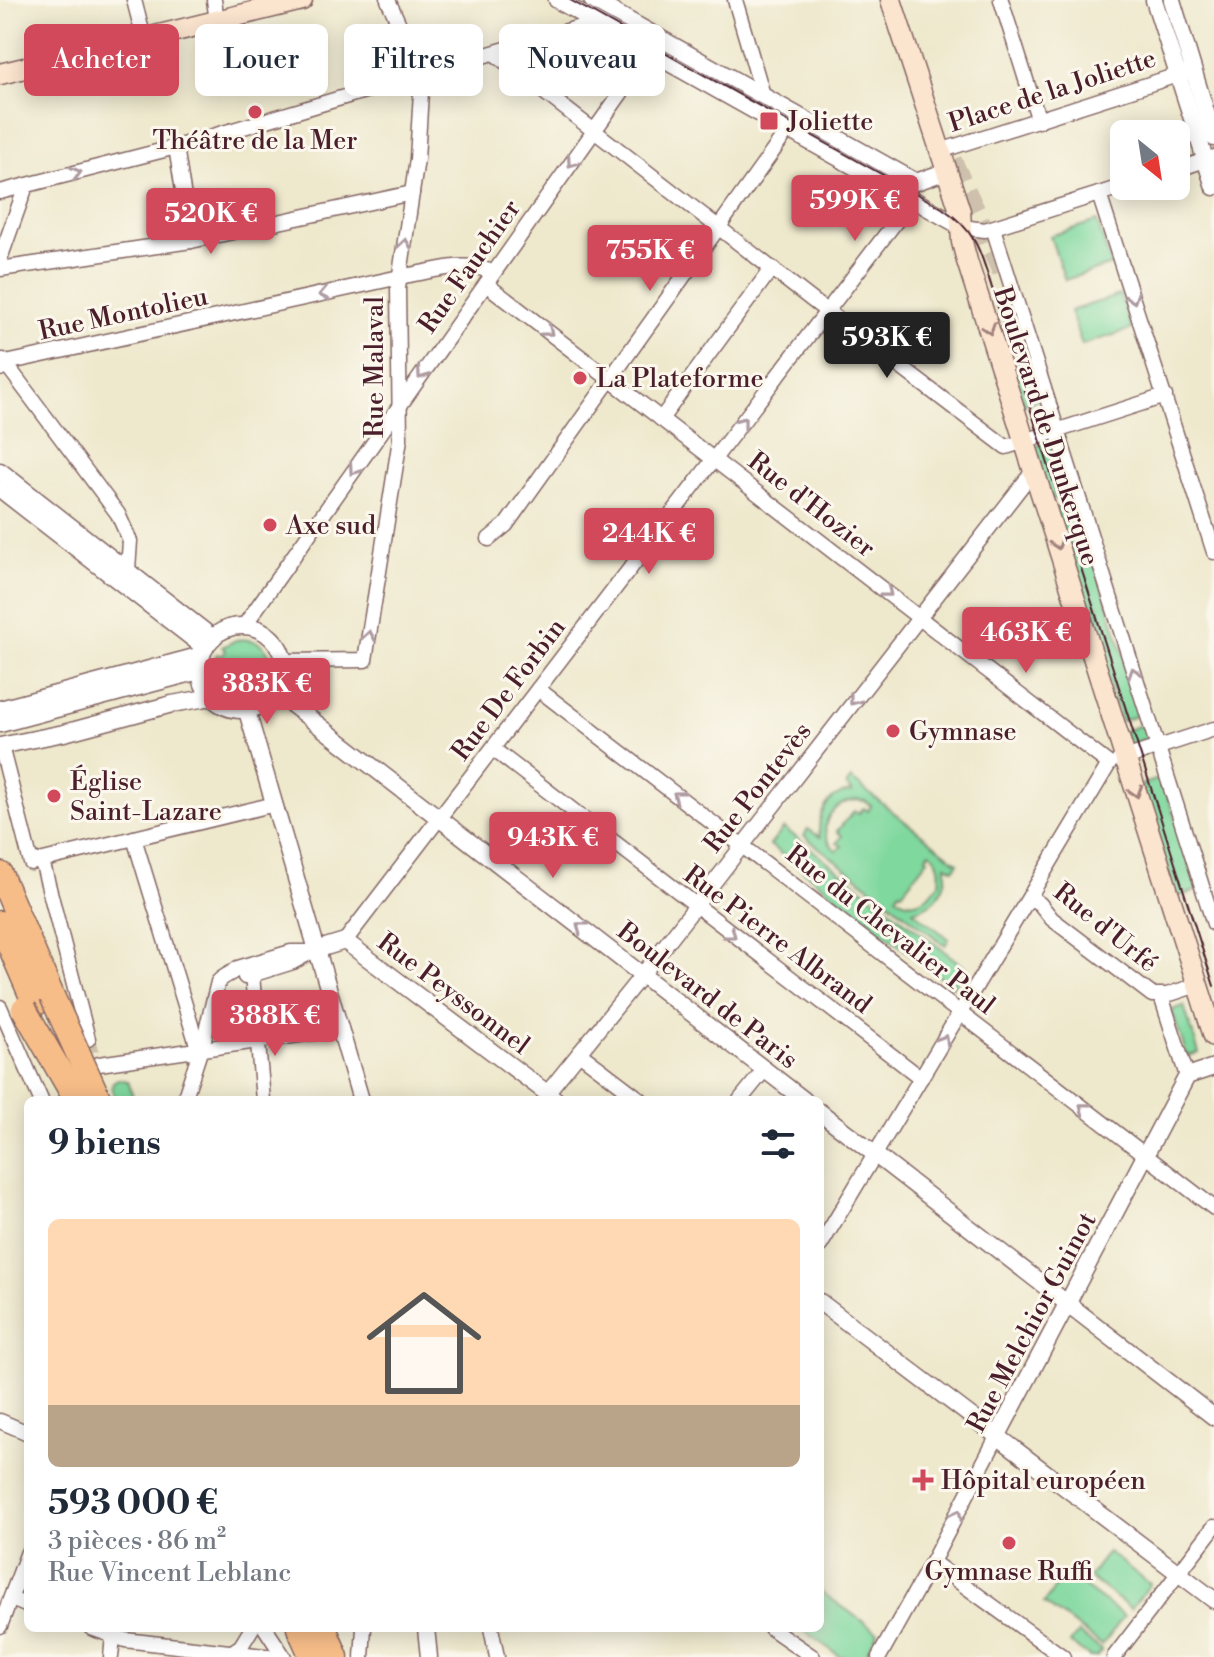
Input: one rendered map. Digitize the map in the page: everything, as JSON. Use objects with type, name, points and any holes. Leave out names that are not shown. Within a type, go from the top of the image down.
[{"type":"highway","points":[[0,874],[29,1004]]},
{"type":"highway","points":[[0,923],[29,1004]]},
{"type":"highway","points":[[0,940],[73,1096]]},
{"type":"highway","points":[[0,955],[29,1004],[96,1096]]},
{"type":"highway","points":[[50,1037],[73,1096]]},
{"type":"highway","points":[[301,1632],[312,1657]]},
{"type":"highway","points":[[326,1632],[336,1657]]},
{"type":"main road","points":[[179,30],[302,0]]},
{"type":"main road","name":"Boulevard de Dunkerque","points":[[891,0],[960,211],[967,261],[1034,470],[1117,761],[1214,1036]]},
{"type":"main road","points":[[0,74],[24,68]]},
{"type":"street","points":[[134,0],[140,24]]},
{"type":"street","points":[[214,0],[217,21]]},
{"type":"street","name":"Rue Malaval","points":[[388,0],[399,24]]},
{"type":"street","points":[[557,0],[601,24]]},
{"type":"street","points":[[592,0],[916,182],[943,161]]},
{"type":"street","points":[[735,0],[763,95]]},
{"type":"street","points":[[1001,0],[1039,121]]},
{"type":"street","points":[[1154,0],[1186,72]]},
{"type":"street","points":[[1172,0],[1186,72]]},
{"type":"street","points":[[483,57],[597,22]]},
{"type":"street","points":[[495,54],[1006,447],[1165,396]]},
{"type":"street","points":[[665,60],[962,227],[979,231],[993,228],[1110,190]]},
{"type":"street","name":"Place de la Joliette","points":[[943,161],[1039,121],[1186,72]]},
{"type":"street","name":"Place de la Joliette","points":[[1186,72],[1214,138]]},
{"type":"street","name":"Place de la Joliette","points":[[1186,72],[1210,159],[1214,187]]},
{"type":"street","points":[[0,192],[176,147],[350,96]]},
{"type":"street","name":"Rue Malaval","points":[[284,661],[365,660],[400,439],[400,277],[417,159],[421,96]]},
{"type":"street","name":"Rue Fauchier","points":[[244,626],[618,96]]},
{"type":"street","points":[[489,539],[506,525],[788,130]]},
{"type":"street","points":[[176,147],[191,241]]},
{"type":"street","points":[[1190,165],[1210,159]]},
{"type":"street","points":[[0,259],[26,186]]},
{"type":"street","points":[[0,269],[191,241],[412,193]]},
{"type":"street","points":[[1099,194],[1214,552]]},
{"type":"street","name":"Rue De Forbin","points":[[345,941],[913,199]]},
{"type":"street","name":"Boulevard de Dunkerque","points":[[993,228],[1214,924]]},
{"type":"street","name":"Rue Montolieu","points":[[2,363],[400,277],[468,266],[481,267],[490,278]]},
{"type":"street","points":[[661,419],[772,268]]},
{"type":"street","name":"Rue d'Hozier","points":[[490,278],[661,419],[918,616],[1117,761]]},
{"type":"street","points":[[2,363],[118,514],[130,541],[128,570]]},
{"type":"street","name":"Rue Pontevès","points":[[552,1096],[579,1053],[1034,470]]},
{"type":"street","points":[[0,471],[128,570],[205,653],[203,683],[212,697],[228,708],[247,711],[264,705],[277,693],[285,672],[280,648],[271,637],[259,629],[244,626],[222,631],[205,653],[0,724]]},
{"type":"street","points":[[0,489],[205,653]]},
{"type":"street","points":[[0,709],[205,653]]},
{"type":"street","name":"Rue du Chevalier Paul","points":[[538,689],[1214,1208]]},
{"type":"street","name":"Boulevard de Paris","points":[[277,693],[799,1096]]},
{"type":"street","points":[[212,697],[0,746],[31,863],[275,804]]},
{"type":"street","points":[[247,711],[313,951],[341,1029],[360,1096]]},
{"type":"street","points":[[824,1235],[1030,897],[1117,761],[1214,729]]},
{"type":"street","name":"Rue Pierre Albrand","points":[[493,749],[921,1078]]},
{"type":"street","points":[[134,838],[199,1051]]},
{"type":"street","points":[[42,861],[88,1039]]},
{"type":"street","name":"Rue d'Urfé","points":[[1030,897],[1052,919],[1152,995],[1161,996],[1197,985]]},
{"type":"street","name":"Rue Peyssonnel","points":[[313,951],[345,941],[550,1096]]},
{"type":"street","points":[[227,976],[240,978],[252,975],[293,962],[313,951]]},
{"type":"street","points":[[185,1096],[218,982],[238,968],[291,952],[313,951]]},
{"type":"street","points":[[252,975],[263,1096]]},
{"type":"street","points":[[1161,996],[1187,1076],[1214,1067]]},
{"type":"street","points":[[29,1004],[29,1072],[39,1096]]},
{"type":"street","points":[[99,1064],[341,1029]]},
{"type":"street","points":[[579,1053],[636,1096]]},
{"type":"street","points":[[743,1096],[765,1069]]},
{"type":"street","points":[[29,1072],[45,1070]]},
{"type":"street","name":"Rue Melchior Guinot","points":[[879,1657],[1187,1076]]},
{"type":"street","points":[[824,1115],[1214,1417]]},
{"type":"street","points":[[824,1305],[1214,1600]]},
{"type":"street","points":[[0,1421],[24,1431]]},
{"type":"street","points":[[1114,1657],[1214,1527]]},
{"type":"street","points":[[932,1562],[1063,1657]]},
{"type":"street","points":[[0,1626],[24,1563]]},
{"type":"street","points":[[11,1599],[24,1604]]},
{"type":"street","points":[[102,1632],[125,1640],[273,1657]]},
{"type":"street","points":[[232,1652],[241,1646],[250,1632]]},
{"type":"street","points":[[268,1632],[284,1657]]},
{"type":"street","points":[[362,1657],[364,1632]]},
{"type":"street","points":[[426,1632],[429,1657]]},
{"type":"street","points":[[492,1632],[497,1657]]},
{"type":"street","points":[[777,1632],[813,1657]]},
{"type":"street","points":[[111,1657],[113,1636]]},
{"type":"green space","points":[[1097,221],[1111,265],[1065,280],[1050,236]]},
{"type":"green space","points":[[1120,295],[1132,329],[1082,345],[1070,311]]},
{"type":"green space","points":[[1031,363],[1043,398],[1020,405],[1009,370]]},
{"type":"green space","points":[[1056,440],[1073,493],[1050,500],[1033,447]]},
{"type":"green space","points":[[1076,502],[1142,714],[1121,721],[1053,509]]},
{"type":"green space","points":[[236,640],[255,641],[266,649],[270,662],[268,676],[261,689],[251,697],[237,698],[222,689],[215,677],[217,654],[222,656],[226,651],[222,647]]},
{"type":"green space","points":[[1145,724],[1150,737],[1128,745],[1124,731]]},
{"type":"green space","points":[[1162,778],[1198,890],[1177,897],[1141,785]]},
{"type":"green space","points":[[851,779],[958,863],[954,869],[946,865],[945,881],[939,895],[928,905],[913,911],[949,939],[945,945],[804,836],[808,829],[820,837],[822,813],[836,796],[852,792],[846,785]],"holes":[[[858,800],[871,806],[868,811],[864,808],[858,814],[854,811],[837,831],[842,836],[837,843],[842,846],[837,851],[826,835],[828,819],[839,806]],[[930,852],[939,866],[939,883],[920,901],[908,902],[896,896],[928,859],[926,857]]]},
{"type":"green space","points":[[784,828],[966,968],[953,987],[770,845]]},
{"type":"green space","points":[[1184,1006],[1199,1053],[1187,1056],[1172,1010]]},
{"type":"green space","points":[[118,1079],[128,1081],[133,1096],[114,1096],[113,1082]]},
{"type":"green space","points":[[1108,1552],[1150,1584],[1131,1609],[1089,1577]]},
{"type":"green space","points":[[1066,1573],[1124,1616],[1102,1645],[1044,1603]]},
{"type":"green space","points":[[824,1594],[878,1632],[865,1657],[841,1657],[806,1632],[824,1632]]},
{"type":"green space","points":[[1078,1633],[1102,1650],[1097,1657],[1090,1657],[1070,1643]]},
{"type":"tunnel","points":[[951,161],[1006,278]]},
{"type":"tunnel","points":[[88,1039],[95,1064]]},
{"type":"tram line","points":[[570,0],[942,208],[962,224],[975,241],[1214,986]]},
{"type":"place","name":"Théâtre de la Mer","points":[[255,112]]},
{"type":"place","name":"Joliette","points":[[769,121]]},
{"type":"place","name":"La Plateforme","points":[[580,378]]},
{"type":"place","name":"Axe sud","points":[[270,525]]},
{"type":"place","name":"Gymnase","points":[[893,731]]},
{"type":"place","name":"Église Saint-Lazare","points":[[54,796]]},
{"type":"place","name":"Hôpital européen","points":[[923,1480]]},
{"type":"place","name":"Gymnase Ruffi","points":[[1009,1543]]}]
